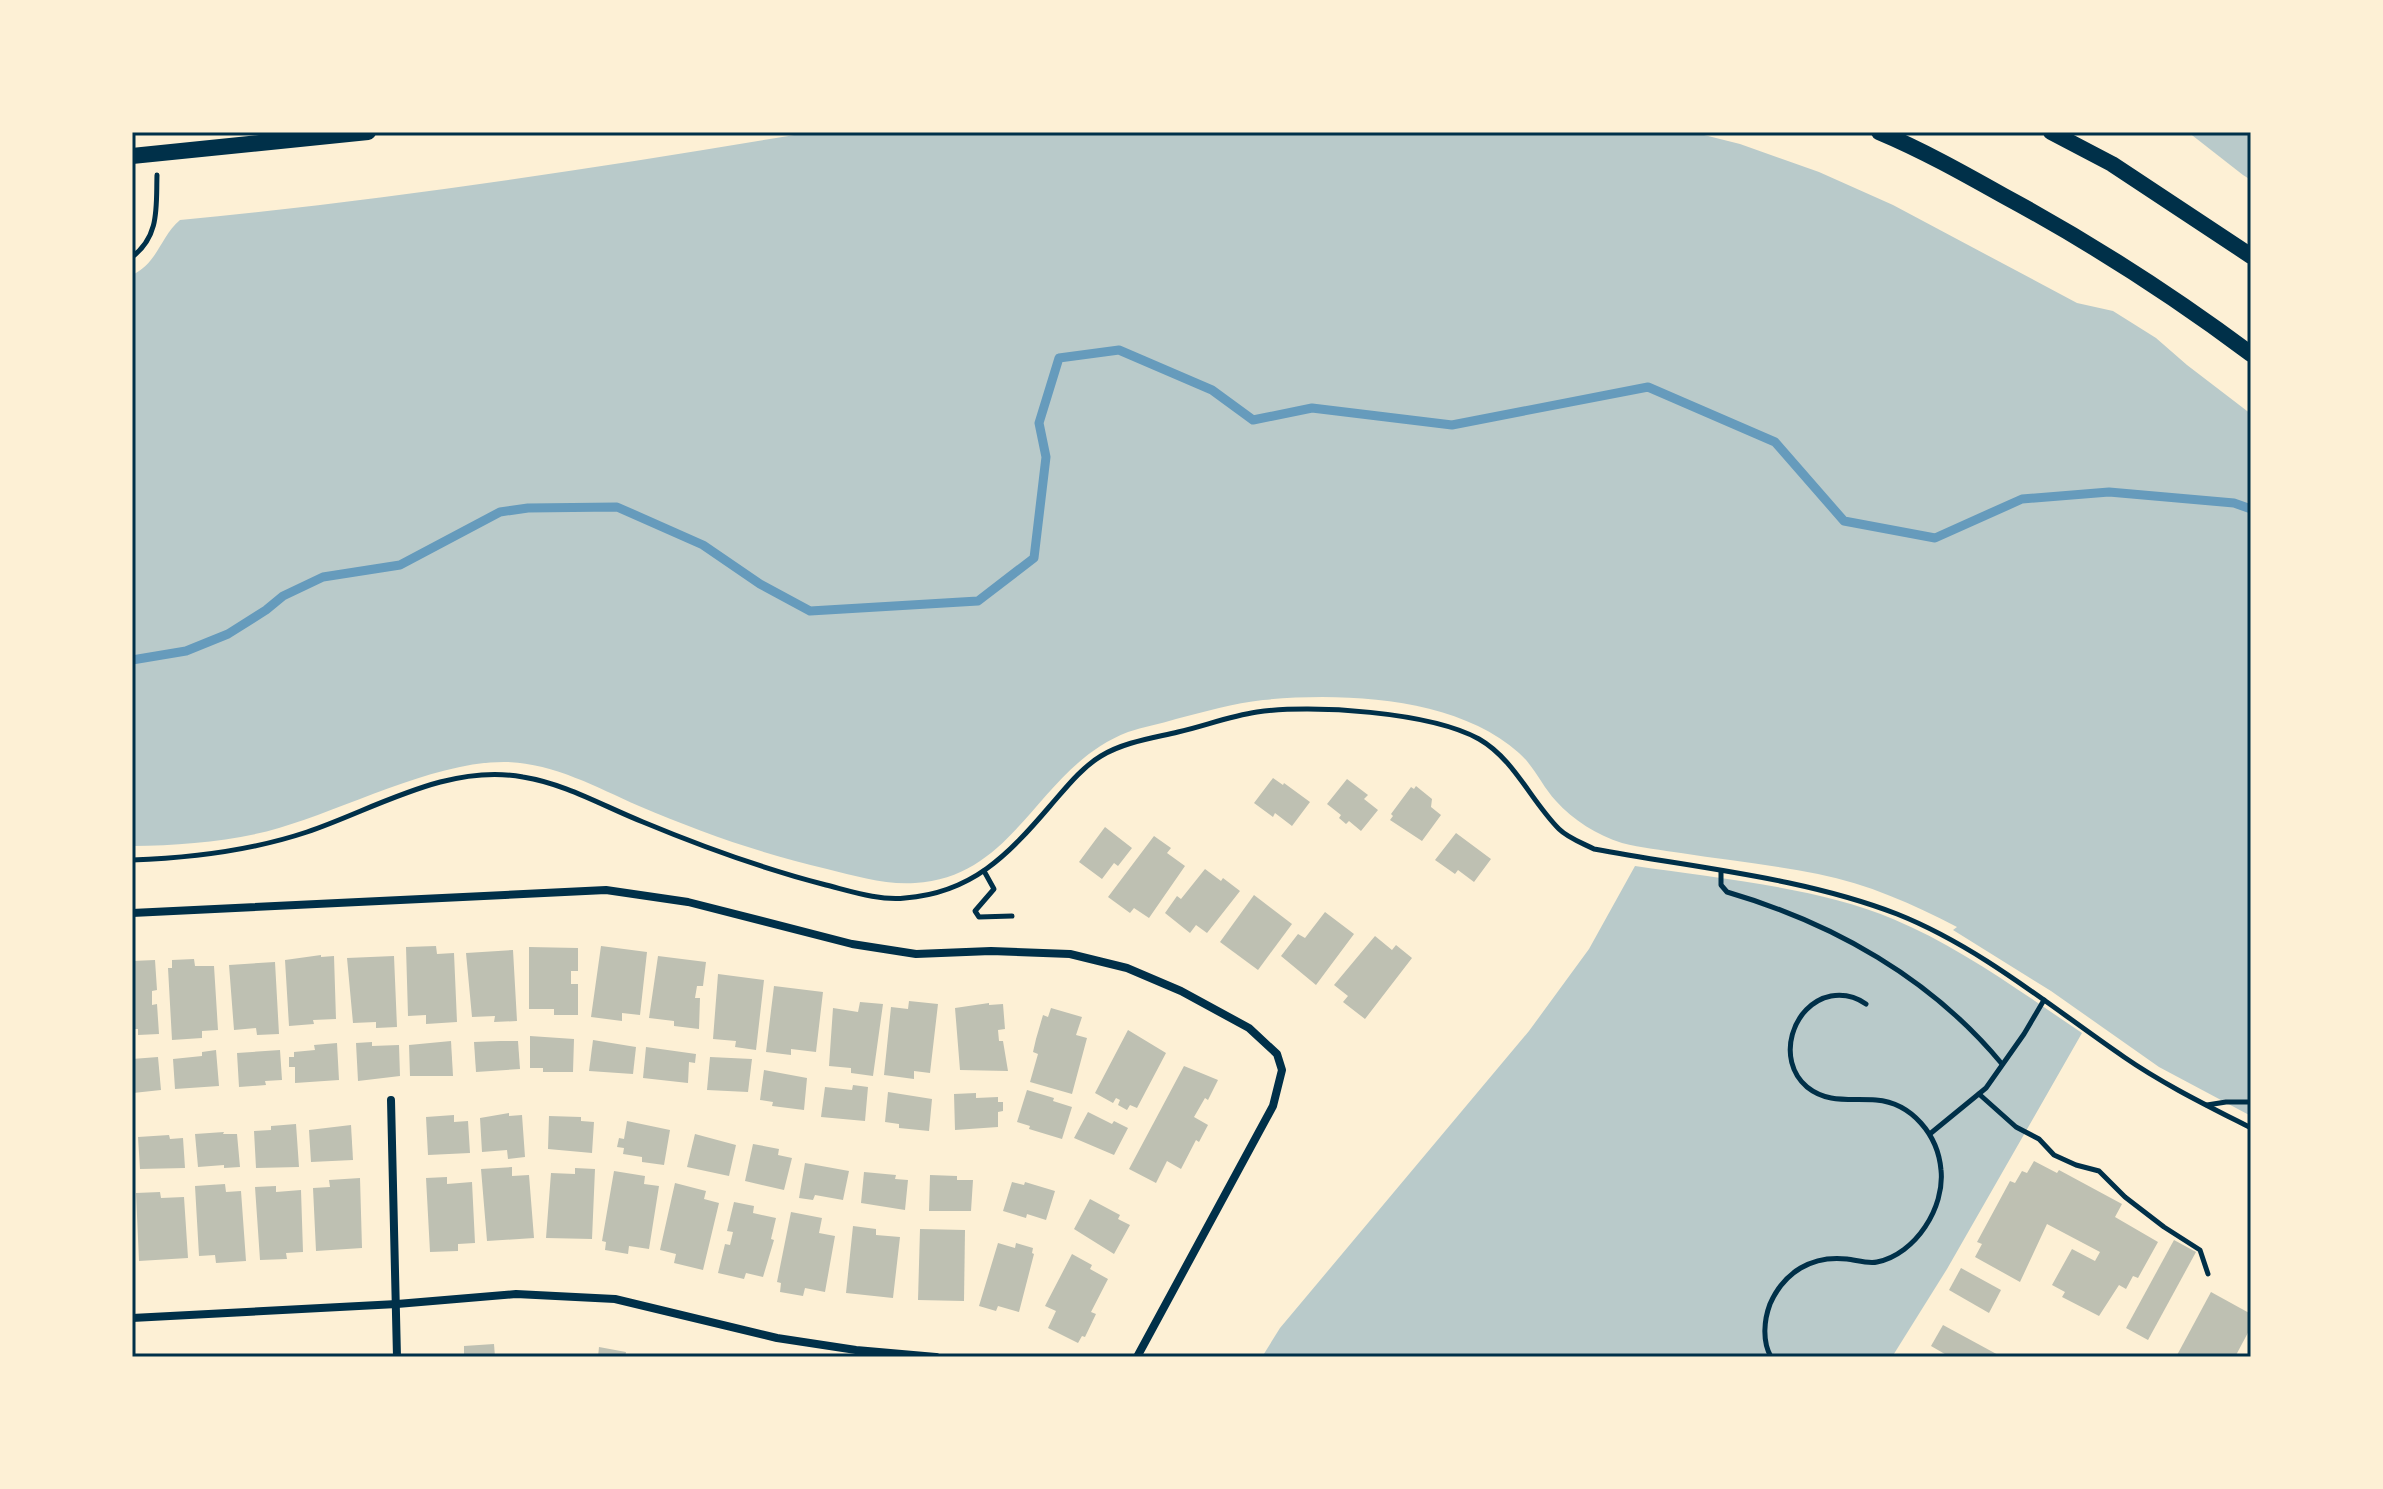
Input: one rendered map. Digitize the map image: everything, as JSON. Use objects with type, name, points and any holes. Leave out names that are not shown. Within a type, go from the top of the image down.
[{"type":"main road","points":[[132,156],[368,132]]},
{"type":"main road","points":[[1879,132],[1964,173],[2088,241],[2251,354]]},
{"type":"main road","points":[[2051,132],[2112,164],[2251,256]]},
{"type":"street","points":[[132,913],[606,890],[688,902],[852,944],[916,954],[991,951],[1070,954],[1127,968],[1181,991],[1249,1028],[1277,1054],[1282,1070],[1273,1106],[1137,1357]]},
{"type":"street","points":[[391,1100],[397,1357]]},
{"type":"street","points":[[132,1318],[397,1304],[516,1294],[615,1299],[777,1338],[856,1350],[936,1357]]},
{"type":"path","points":[[132,257],[146,247],[155,221],[157,154]]},
{"type":"path","points":[[132,860],[188,858],[253,847],[305,833],[443,782],[482,774],[522,776],[573,791],[640,821],[789,875],[846,890],[899,899],[936,895],[974,879],[1008,853],[1073,780],[1102,756],[1133,743],[1256,712],[1311,709],[1406,717],[1480,740],[1506,762],[1562,833],[1594,849],[1835,893],[1899,915],[1981,959],[2127,1059],[2251,1128]]},
{"type":"path","points":[[984,871],[994,889],[975,911],[979,917],[1012,916]]},
{"type":"path","points":[[1721,871],[1721,885],[1727,892],[1786,911],[1857,944],[1893,966],[1951,1008],[2002,1064]]},
{"type":"path","points":[[1771,1357],[1764,1331],[1768,1310],[1776,1291],[1791,1274],[1804,1264],[1827,1257],[1876,1262],[1907,1247],[1935,1212],[1941,1194],[1941,1169],[1931,1133],[1923,1123],[1900,1107],[1879,1100],[1825,1098],[1804,1085],[1792,1065],[1790,1047],[1793,1027],[1816,1002],[1833,996],[1848,996],[1866,1004]]},
{"type":"path","points":[[1931,1133],[1979,1094],[2024,1034],[2044,1000]]},
{"type":"path","points":[[1979,1094],[2016,1127],[2039,1139],[2054,1155],[2099,1171],[2125,1197],[2200,1250],[2208,1274]]},
{"type":"path","points":[[2206,1105],[2251,1102]]},
{"type":"shaded area","points":[[812,132],[1692,132],[1740,144],[1819,172],[1893,205],[2077,303],[2113,311],[2156,338],[2251,414],[2251,1116],[2159,1067],[2051,991],[1953,930],[1957,927],[1924,910],[1837,878],[1644,848],[1613,840],[1586,826],[1563,808],[1524,758],[1493,734],[1464,720],[1398,702],[1328,697],[1263,700],[1128,732],[1097,748],[1071,770],[1004,842],[979,862],[950,876],[915,883],[871,879],[779,856],[685,825],[559,772],[508,762],[481,763],[423,777],[261,833],[206,842],[132,846],[132,275],[148,264],[173,227],[180,220],[497,182]]},
{"type":"shaded area","points":[[2188,132],[2251,132],[2251,180],[2243,175]]},
{"type":"shaded area","points":[[1635,866],[1800,891],[1864,908],[1942,943],[1990,971],[2082,1033],[1947,1269],[1892,1357],[1262,1357],[1280,1328],[1529,1031],[1589,949]]},
{"type":"building","points":[[1273,778],[1310,802],[1292,826],[1254,803]]},
{"type":"building","points":[[1347,779],[1368,795],[1364,799],[1378,810],[1361,831],[1349,821],[1346,824],[1339,818],[1341,815],[1327,804]]},
{"type":"building","points":[[1416,786],[1432,799],[1431,807],[1441,815],[1422,841],[1390,820],[1411,787],[1414,789]]},
{"type":"building","points":[[1105,827],[1132,848],[1118,866],[1114,863],[1102,879],[1079,862]]},
{"type":"building","points":[[1456,833],[1491,859],[1474,882],[1458,870],[1455,874],[1435,860]]},
{"type":"building","points":[[1154,836],[1171,848],[1167,853],[1185,866],[1149,918],[1134,908],[1130,913],[1108,897]]},
{"type":"building","points":[[1205,869],[1240,891],[1207,933],[1196,925],[1190,933],[1165,913],[1177,896],[1181,899]]},
{"type":"building","points":[[1254,895],[1292,924],[1258,970],[1220,942]]},
{"type":"building","points":[[1325,912],[1354,934],[1316,985],[1281,956],[1298,934],[1305,938]]},
{"type":"building","points":[[1375,936],[1392,950],[1396,945],[1412,958],[1365,1019],[1343,1002],[1348,996],[1334,985]]},
{"type":"building","points":[[436,946],[437,954],[454,953],[457,1022],[426,1024],[426,1015],[408,1016],[406,947]]},
{"type":"building","points":[[601,946],[647,952],[640,1015],[622,1013],[622,1021],[591,1017]]},
{"type":"building","points":[[529,947],[578,948],[578,971],[571,971],[571,984],[578,984],[578,1015],[554,1015],[554,1009],[529,1009]]},
{"type":"building","points":[[513,950],[517,1021],[494,1022],[495,1016],[472,1017],[466,953]]},
{"type":"building","points":[[334,956],[336,1019],[289,1026],[285,960]]},
{"type":"building","points":[[394,956],[397,1027],[376,1028],[376,1022],[353,1023],[347,958]]},
{"type":"building","points":[[658,956],[706,962],[703,986],[697,986],[695,998],[700,998],[699,1029],[674,1026],[674,1021],[649,1018]]},
{"type":"building","points":[[194,959],[195,966],[214,966],[218,1030],[202,1031],[202,1038],[172,1040],[168,968],[172,968],[172,960]]},
{"type":"building","points":[[155,960],[157,990],[152,991],[152,1005],[157,1004],[159,1034],[138,1035],[138,1029],[132,1029],[132,961]]},
{"type":"building","points":[[275,962],[279,1034],[257,1035],[256,1028],[234,1030],[229,965]]},
{"type":"building","points":[[718,974],[764,980],[756,1050],[735,1047],[736,1041],[713,1039]]},
{"type":"building","points":[[774,986],[823,992],[816,1052],[791,1049],[791,1055],[766,1052]]},
{"type":"building","points":[[909,1001],[938,1004],[930,1073],[914,1071],[914,1079],[884,1075],[891,1007],[908,1009]]},
{"type":"building","points":[[860,1002],[883,1004],[873,1076],[851,1073],[851,1068],[829,1066],[833,1008],[858,1012]]},
{"type":"building","points":[[1003,1004],[1005,1029],[998,1030],[1008,1071],[960,1070],[955,1008]]},
{"type":"building","points":[[1051,1008],[1082,1017],[1076,1035],[1087,1038],[1072,1094],[1030,1082],[1038,1054],[1033,1052],[1036,1039],[1043,1015],[1048,1017]]},
{"type":"building","points":[[1128,1030],[1166,1053],[1137,1108],[1130,1105],[1127,1110],[1118,1105],[1120,1100],[1116,1098],[1113,1103],[1095,1093]]},
{"type":"building","points":[[530,1036],[574,1039],[573,1072],[543,1072],[543,1068],[530,1068]]},
{"type":"building","points":[[593,1040],[636,1047],[633,1074],[589,1071]]},
{"type":"building","points":[[451,1041],[453,1076],[410,1076],[409,1045]]},
{"type":"building","points":[[518,1041],[520,1069],[476,1072],[474,1042]]},
{"type":"building","points":[[372,1042],[372,1046],[399,1045],[400,1076],[358,1081],[356,1043]]},
{"type":"building","points":[[337,1043],[339,1080],[295,1083],[295,1067],[289,1067],[289,1057],[294,1057],[294,1052],[315,1050],[314,1045]]},
{"type":"building","points":[[646,1047],[696,1054],[695,1063],[689,1062],[688,1083],[643,1078]]},
{"type":"building","points":[[216,1050],[219,1086],[175,1089],[173,1059],[202,1056],[202,1052]]},
{"type":"building","points":[[280,1050],[282,1080],[239,1087],[237,1053]]},
{"type":"building","points":[[158,1057],[161,1090],[133,1093],[132,1059]]},
{"type":"building","points":[[710,1057],[752,1059],[748,1092],[707,1090]]},
{"type":"building","points":[[1184,1066],[1218,1080],[1208,1100],[1205,1098],[1194,1117],[1208,1125],[1181,1169],[1167,1161],[1156,1183],[1129,1169]]},
{"type":"building","points":[[764,1070],[807,1078],[804,1110],[772,1106],[773,1102],[760,1100]]},
{"type":"building","points":[[853,1085],[868,1087],[865,1121],[821,1117],[825,1087],[852,1090]]},
{"type":"building","points":[[1027,1090],[1072,1107],[1062,1139],[1017,1122]]},
{"type":"building","points":[[888,1092],[932,1099],[929,1131],[899,1128],[899,1124],[885,1122]]},
{"type":"building","points":[[976,1093],[976,1098],[998,1097],[998,1102],[1003,1102],[1003,1111],[998,1112],[998,1127],[955,1130],[954,1094]]},
{"type":"building","points":[[1088,1112],[1128,1128],[1114,1155],[1074,1138]]},
{"type":"building","points":[[509,1113],[509,1116],[522,1115],[525,1157],[508,1159],[507,1150],[482,1152],[480,1118]]},
{"type":"building","points":[[454,1115],[454,1122],[468,1121],[470,1153],[428,1155],[426,1117]]},
{"type":"building","points":[[549,1116],[581,1117],[581,1121],[594,1122],[592,1153],[548,1149]]},
{"type":"building","points":[[627,1121],[670,1130],[664,1165],[642,1162],[642,1157],[623,1154],[624,1148],[617,1147],[619,1138],[624,1139]]},
{"type":"building","points":[[296,1124],[299,1167],[256,1168],[254,1131]]},
{"type":"building","points":[[351,1125],[353,1160],[311,1162],[309,1130]]},
{"type":"building","points":[[195,1134],[237,1134],[240,1167],[198,1167]]},
{"type":"building","points":[[695,1134],[736,1145],[729,1176],[687,1167]]},
{"type":"building","points":[[169,1135],[170,1139],[183,1138],[185,1168],[140,1169],[138,1137]]},
{"type":"building","points":[[753,1144],[779,1149],[778,1155],[792,1158],[784,1190],[745,1181]]},
{"type":"building","points":[[2034,1161],[2057,1173],[2059,1170],[2122,1204],[2115,1217],[2158,1242],[2138,1278],[2133,1276],[2126,1289],[2119,1285],[2099,1316],[2062,1297],[2065,1292],[2052,1285],[2072,1249],[2095,1261],[2100,1252],[2047,1224],[2020,1282],[1975,1257],[1982,1244],[1977,1242],[2010,1181],[2015,1183],[2022,1171],[2027,1173]]},
{"type":"building","points":[[805,1163],[849,1171],[843,1200],[815,1195],[813,1200],[799,1198]]},
{"type":"building","points":[[512,1167],[512,1176],[529,1175],[534,1238],[487,1241],[481,1169]]},
{"type":"building","points":[[575,1168],[595,1169],[592,1239],[546,1238],[551,1173],[575,1174]]},
{"type":"building","points":[[614,1171],[645,1176],[644,1184],[659,1186],[649,1249],[629,1246],[628,1254],[605,1250],[606,1242],[602,1241]]},
{"type":"building","points":[[864,1172],[896,1175],[895,1179],[908,1180],[905,1210],[861,1203]]},
{"type":"building","points":[[930,1175],[973,1180],[971,1211],[929,1211]]},
{"type":"building","points":[[447,1177],[447,1184],[472,1182],[475,1243],[458,1244],[458,1251],[430,1252],[426,1178]]},
{"type":"building","points":[[360,1178],[362,1248],[316,1251],[313,1188],[330,1187],[329,1180]]},
{"type":"building","points":[[1012,1182],[1024,1185],[1025,1182],[1055,1191],[1046,1220],[1003,1211]]},
{"type":"building","points":[[675,1183],[706,1191],[704,1199],[719,1203],[703,1270],[674,1263],[676,1254],[660,1250]]},
{"type":"building","points":[[225,1184],[226,1192],[241,1191],[246,1261],[216,1263],[215,1255],[199,1256],[195,1186]]},
{"type":"building","points":[[276,1186],[276,1192],[301,1190],[303,1252],[286,1253],[287,1259],[260,1260],[255,1187]]},
{"type":"building","points":[[160,1192],[161,1198],[184,1197],[188,1258],[139,1261],[136,1193]]},
{"type":"building","points":[[1090,1199],[1120,1215],[1118,1219],[1130,1225],[1114,1254],[1074,1229]]},
{"type":"building","points":[[734,1202],[754,1206],[753,1213],[776,1218],[771,1239],[774,1240],[763,1277],[746,1273],[744,1279],[718,1273],[725,1244],[730,1245],[733,1232],[727,1231]]},
{"type":"building","points":[[791,1212],[822,1218],[819,1233],[835,1236],[825,1292],[805,1288],[803,1296],[780,1292],[781,1283],[777,1282]]},
{"type":"building","points":[[853,1226],[876,1229],[876,1235],[900,1237],[893,1298],[846,1293]]},
{"type":"building","points":[[920,1229],[965,1230],[964,1301],[918,1300]]},
{"type":"building","points":[[2174,1240],[2196,1252],[2148,1340],[2126,1328]]},
{"type":"building","points":[[998,1243],[1015,1248],[1016,1243],[1033,1248],[1019,1312],[998,1306],[996,1311],[979,1306]]},
{"type":"building","points":[[1072,1254],[1108,1279],[1091,1312],[1096,1314],[1085,1337],[1082,1336],[1078,1343],[1048,1328],[1056,1311],[1045,1306]]},
{"type":"building","points":[[1961,1268],[2001,1290],[1989,1313],[1949,1290]]},
{"type":"building","points":[[2211,1292],[2251,1314],[2251,1327],[2235,1357],[2176,1357]]},
{"type":"building","points":[[1943,1325],[2002,1357],[1950,1357],[1931,1346]]},
{"type":"building","points":[[494,1344],[495,1357],[464,1357],[464,1346]]},
{"type":"building","points":[[599,1347],[626,1352],[625,1357],[598,1357]]},
{"type":"waterway","points":[[132,660],[186,651],[228,634],[283,596],[323,577],[400,565],[500,512],[528,508],[617,507],[703,545],[760,584],[810,611],[978,601],[1034,558],[1046,457],[1039,423],[1059,358],[1119,350],[1212,390],[1253,420],[1312,408],[1452,425],[1648,387],[1775,442],[1844,521],[1935,538],[2022,499],[2109,492],[2234,503],[2251,509]]}]
